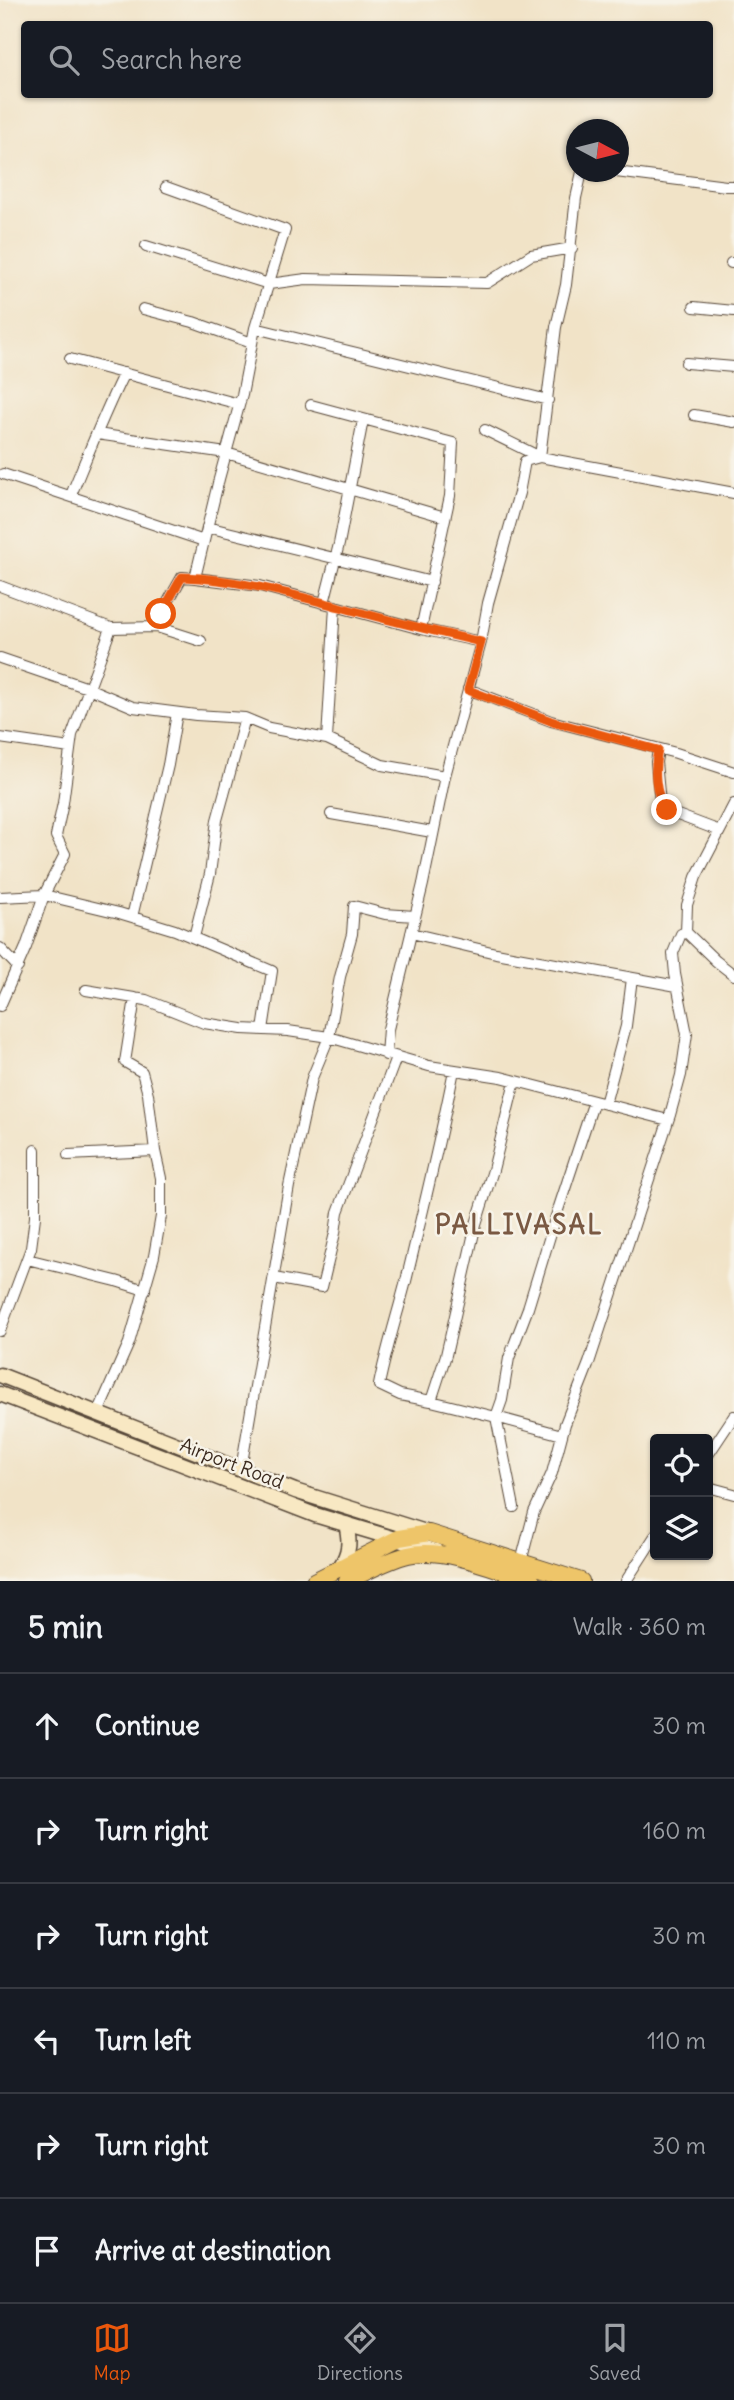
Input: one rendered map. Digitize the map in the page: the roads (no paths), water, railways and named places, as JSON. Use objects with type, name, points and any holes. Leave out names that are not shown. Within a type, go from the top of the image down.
[{"type":"main road","name":"Airport Road","points":[[0,1375],[331,1504],[429,1533]]},
{"type":"main road","name":"Airport Road","points":[[0,1394],[281,1502],[454,1557]]},
{"type":"main road","points":[[344,1574],[349,1546],[346,1524]]},
{"type":"main road","points":[[344,1574],[399,1538],[429,1533],[581,1581]]},
{"type":"main road","points":[[314,1581],[424,1553],[454,1557],[532,1581]]},
{"type":"street","points":[[629,173],[734,186]]},
{"type":"street","points":[[540,457],[556,327],[572,248],[580,182]]},
{"type":"street","points":[[166,187],[285,230],[255,328],[240,404],[195,578]]},
{"type":"street","points":[[146,246],[269,284],[306,279],[487,284],[531,255],[572,248]]},
{"type":"street","points":[[694,307],[734,311]]},
{"type":"street","points":[[143,309],[193,322],[252,343]]},
{"type":"street","points":[[255,328],[548,400]]},
{"type":"street","points":[[70,359],[240,404]]},
{"type":"street","points":[[686,363],[734,367]]},
{"type":"street","points":[[71,495],[102,417],[124,373]]},
{"type":"street","points":[[311,405],[453,443],[450,496],[421,629]]},
{"type":"street","points":[[694,415],[734,422]]},
{"type":"street","points":[[327,739],[329,604],[363,420]]},
{"type":"street","points":[[485,430],[540,457],[734,493]]},
{"type":"street","points":[[97,434],[226,453],[445,517]]},
{"type":"street","points":[[274,1278],[322,1287],[338,1212],[391,1057],[388,1029],[432,832],[525,461],[540,457]]},
{"type":"street","points":[[4,474],[204,541]]},
{"type":"street","points":[[207,527],[432,582]]},
{"type":"street","points":[[157,627],[161,614],[182,577],[260,586],[421,629],[481,642]]},
{"type":"street","points":[[0,586],[111,628],[157,627],[201,641]]},
{"type":"street","points":[[0,1006],[18,967],[44,895],[65,854],[56,836],[64,803],[72,735],[111,628]]},
{"type":"street","points":[[0,658],[133,706],[177,713],[245,718],[269,728],[327,739],[382,765],[445,776]]},
{"type":"street","points":[[468,690],[551,721],[734,772]]},
{"type":"street","points":[[132,917],[168,765],[177,713]]},
{"type":"street","points":[[194,937],[210,874],[218,820],[245,718]]},
{"type":"street","points":[[0,738],[70,748]]},
{"type":"street","points":[[658,750],[656,762],[660,803],[667,810],[720,831]]},
{"type":"street","points":[[734,804],[696,877],[687,905],[687,932],[734,975]]},
{"type":"street","points":[[331,814],[432,832]]},
{"type":"street","points":[[0,897],[44,895],[132,917],[194,937],[272,971],[262,1030]]},
{"type":"street","points":[[241,1469],[289,1186],[312,1078],[330,1037],[352,934],[354,906],[385,914],[415,916]]},
{"type":"street","points":[[521,1562],[534,1512],[552,1472],[562,1435],[589,1363],[681,1075],[687,1034],[673,953],[681,934],[687,932]]},
{"type":"street","points":[[411,933],[496,953],[677,986]]},
{"type":"street","points":[[0,948],[18,967]]},
{"type":"street","points":[[514,1507],[496,1417],[502,1401],[509,1358],[528,1308],[557,1213],[626,1026],[632,978]]},
{"type":"street","points":[[86,990],[146,1000],[204,1023],[242,1030],[288,1031],[330,1037],[391,1057],[515,1081],[668,1120]]},
{"type":"street","points":[[98,1413],[130,1343],[154,1256],[161,1216],[161,1178],[148,1094],[142,1072],[125,1062],[135,998]]},
{"type":"street","points":[[454,1070],[436,1157],[379,1385],[400,1395],[562,1435]]},
{"type":"street","points":[[431,1401],[446,1355],[476,1224],[493,1170],[515,1081]]},
{"type":"street","points":[[0,1331],[31,1248],[35,1217],[35,1150]]},
{"type":"street","points":[[68,1155],[155,1151]]},
{"type":"street","points":[[27,1259],[145,1290]]},
{"type":"street","points":[[713,1448],[734,1416]]},
{"type":"street","points":[[713,1488],[734,1494]]},
{"type":"street","points":[[626,1581],[650,1543]]},
{"type":"district","name":"PALLIVASAL","points":[[519,1225]]}]
